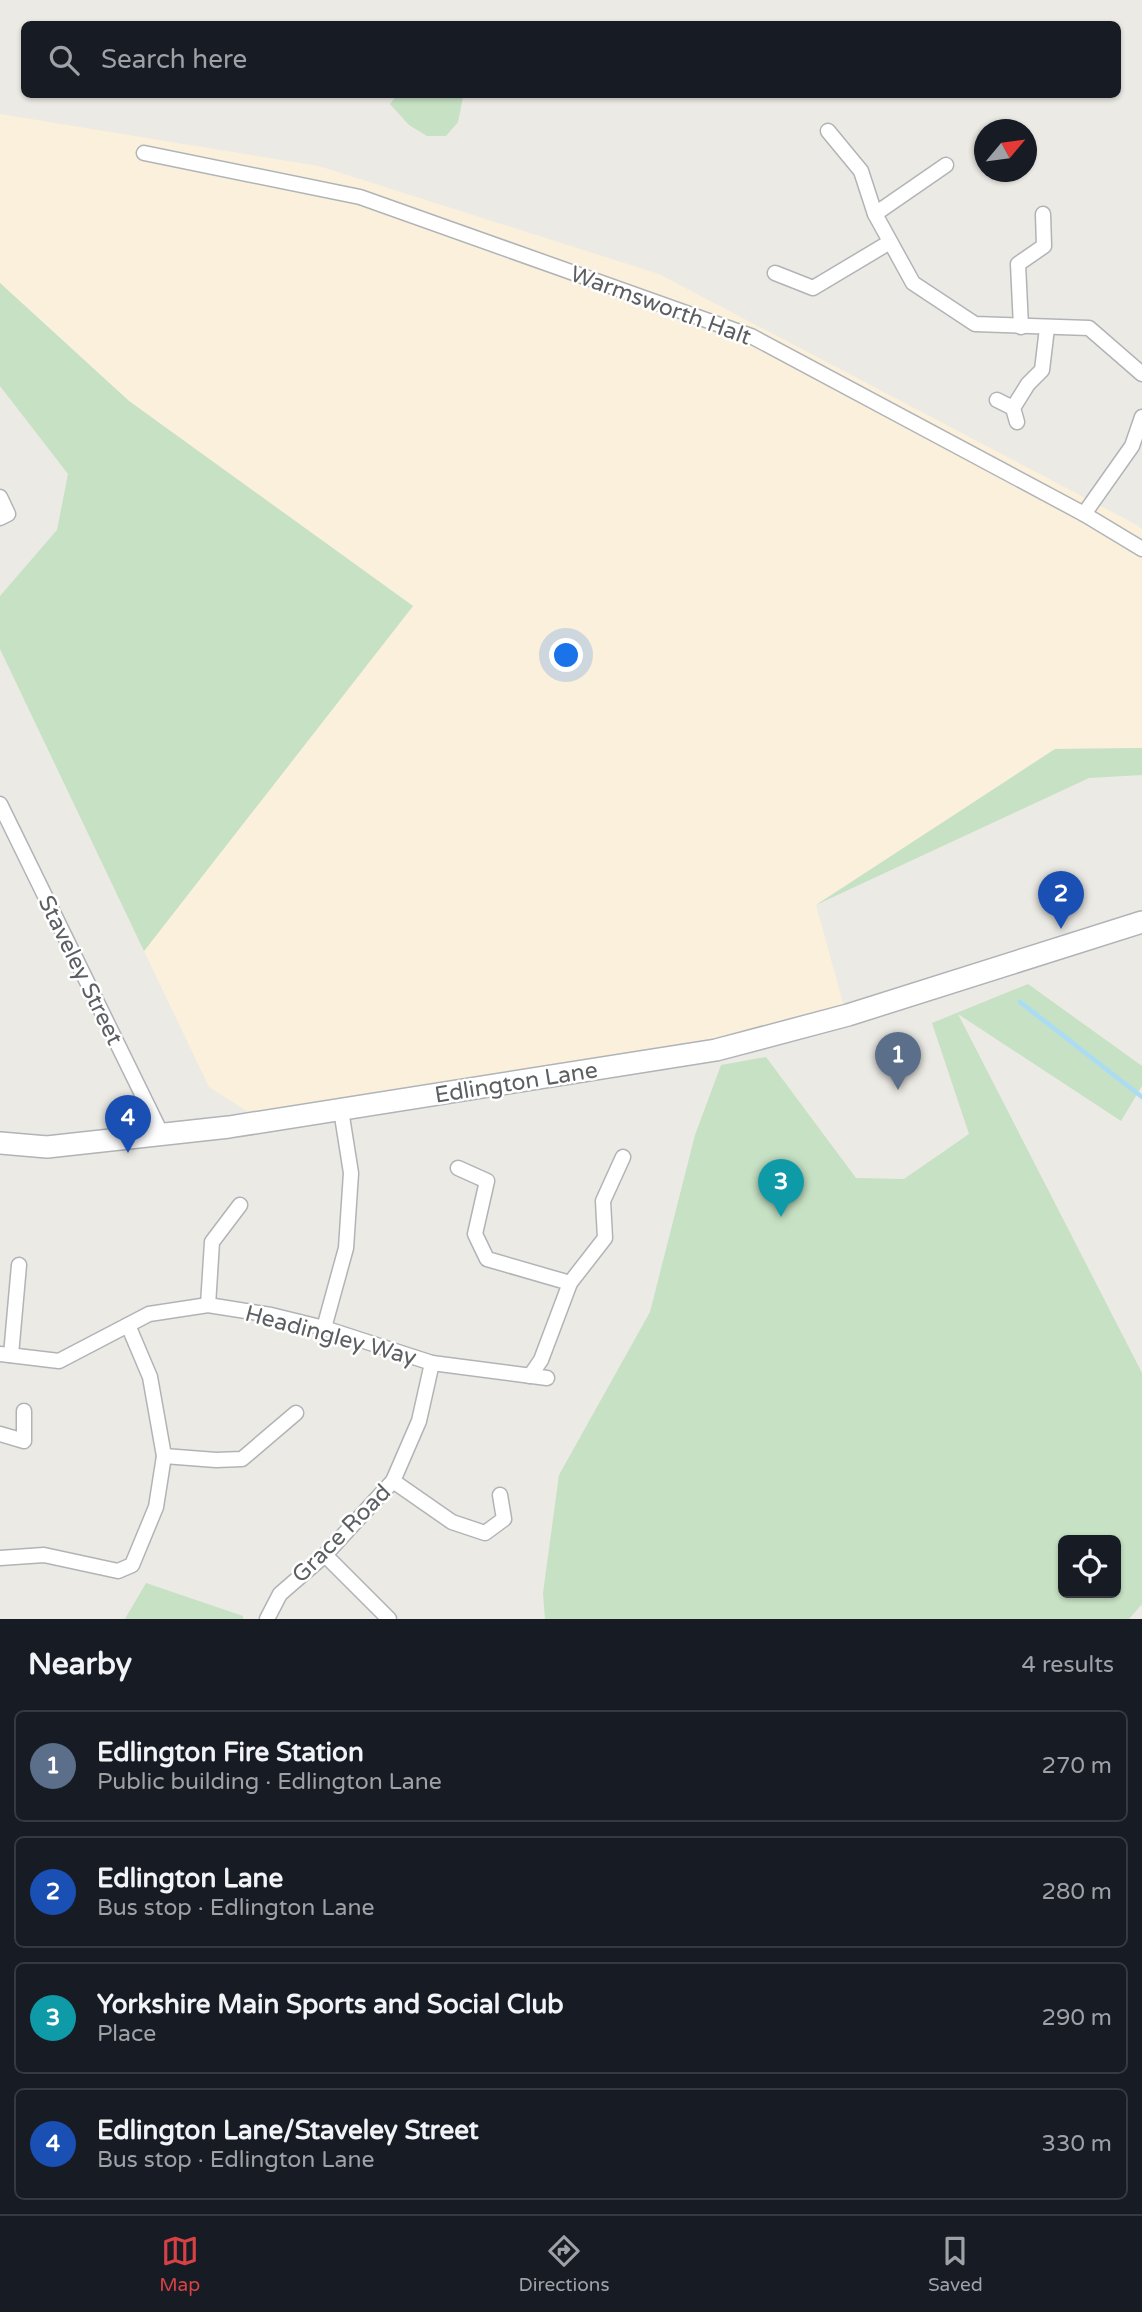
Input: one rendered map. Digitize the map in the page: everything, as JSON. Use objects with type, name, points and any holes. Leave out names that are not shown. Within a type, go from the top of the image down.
[{"type":"main road","name":"Edlington Lane","points":[[0,1143],[47,1147],[162,1135],[341,1110],[703,1052],[848,1015],[1142,922]]},
{"type":"street","points":[[828,131],[861,171],[875,214],[913,283],[975,324],[1088,328],[1142,374]]},
{"type":"street","name":"Warmsworth Halt","points":[[145,153],[360,197],[751,336],[1084,514],[1142,549]]},
{"type":"street","points":[[875,214],[946,165]]},
{"type":"street","points":[[1021,327],[1018,264],[1044,246],[1043,214]]},
{"type":"street","points":[[775,273],[813,288],[890,242]]},
{"type":"street","points":[[997,400],[1015,415],[1028,384],[1042,370],[1047,328]]},
{"type":"street","points":[[1084,514],[1132,446],[1142,416]]},
{"type":"street","points":[[0,497],[8,514],[0,518]]},
{"type":"street","name":"Staveley Street","points":[[0,804],[162,1135]]},
{"type":"street","points":[[324,1328],[346,1248],[351,1173],[341,1110]]},
{"type":"street","points":[[530,1376],[541,1360],[570,1283],[605,1238],[603,1200],[623,1157]]},
{"type":"street","points":[[458,1168],[487,1181],[475,1234],[487,1259],[570,1283]]},
{"type":"street","points":[[208,1305],[212,1242],[240,1205]]},
{"type":"street","points":[[6,1354],[19,1265]]},
{"type":"street","name":"Headingley Way","points":[[6,1354],[59,1361],[149,1314],[208,1305],[271,1315],[324,1328],[432,1363],[547,1378]]},
{"type":"street","points":[[0,1558],[44,1555],[118,1571],[132,1566],[156,1507],[164,1456],[150,1377],[128,1325]]},
{"type":"street","name":"Grace Road","points":[[267,1619],[280,1594],[325,1555],[393,1481],[419,1420],[432,1363]]},
{"type":"street","points":[[0,1434],[23,1441],[24,1411]]},
{"type":"street","points":[[164,1456],[242,1459],[296,1413]]},
{"type":"street","points":[[393,1481],[452,1522],[485,1533],[504,1519],[500,1495]]},
{"type":"street","points":[[325,1555],[389,1619]]},
{"type":"shaded area","points":[[0,114],[319,166],[659,274],[1137,525],[1142,529],[1142,748],[1055,749],[816,905],[848,1015],[771,1037],[264,1122],[209,1087],[144,951],[413,606],[129,401],[0,283]]},
{"type":"green space","points":[[395,98],[463,98],[458,122],[446,136],[427,136],[409,125],[390,104]]},
{"type":"green space","points":[[0,283],[129,401],[413,606],[144,951],[0,649],[0,596],[57,530],[68,474],[0,386]]},
{"type":"green space","points":[[1142,748],[1142,775],[1089,778],[816,905],[1055,749]]},
{"type":"green space","points":[[1028,984],[1142,1066],[1142,1086],[1121,1121],[958,1014],[1142,1373],[1142,1604],[1129,1619],[545,1619],[543,1593],[559,1475],[650,1312],[695,1135],[721,1065],[766,1057],[856,1178],[904,1179],[969,1134],[932,1023]]},
{"type":"green space","points":[[146,1583],[243,1616],[243,1619],[125,1619]]},
{"type":"waterway","points":[[1020,1002],[1142,1097]]},
{"type":"place","name":"Edlington Lane","points":[[1061,929]]},
{"type":"place","name":"Edlington Fire Station","points":[[898,1090]]},
{"type":"place","name":"Edlington Lane/Staveley Street","points":[[128,1153]]},
{"type":"place","name":"Yorkshire Main Sports and Social Club","points":[[781,1217]]}]
